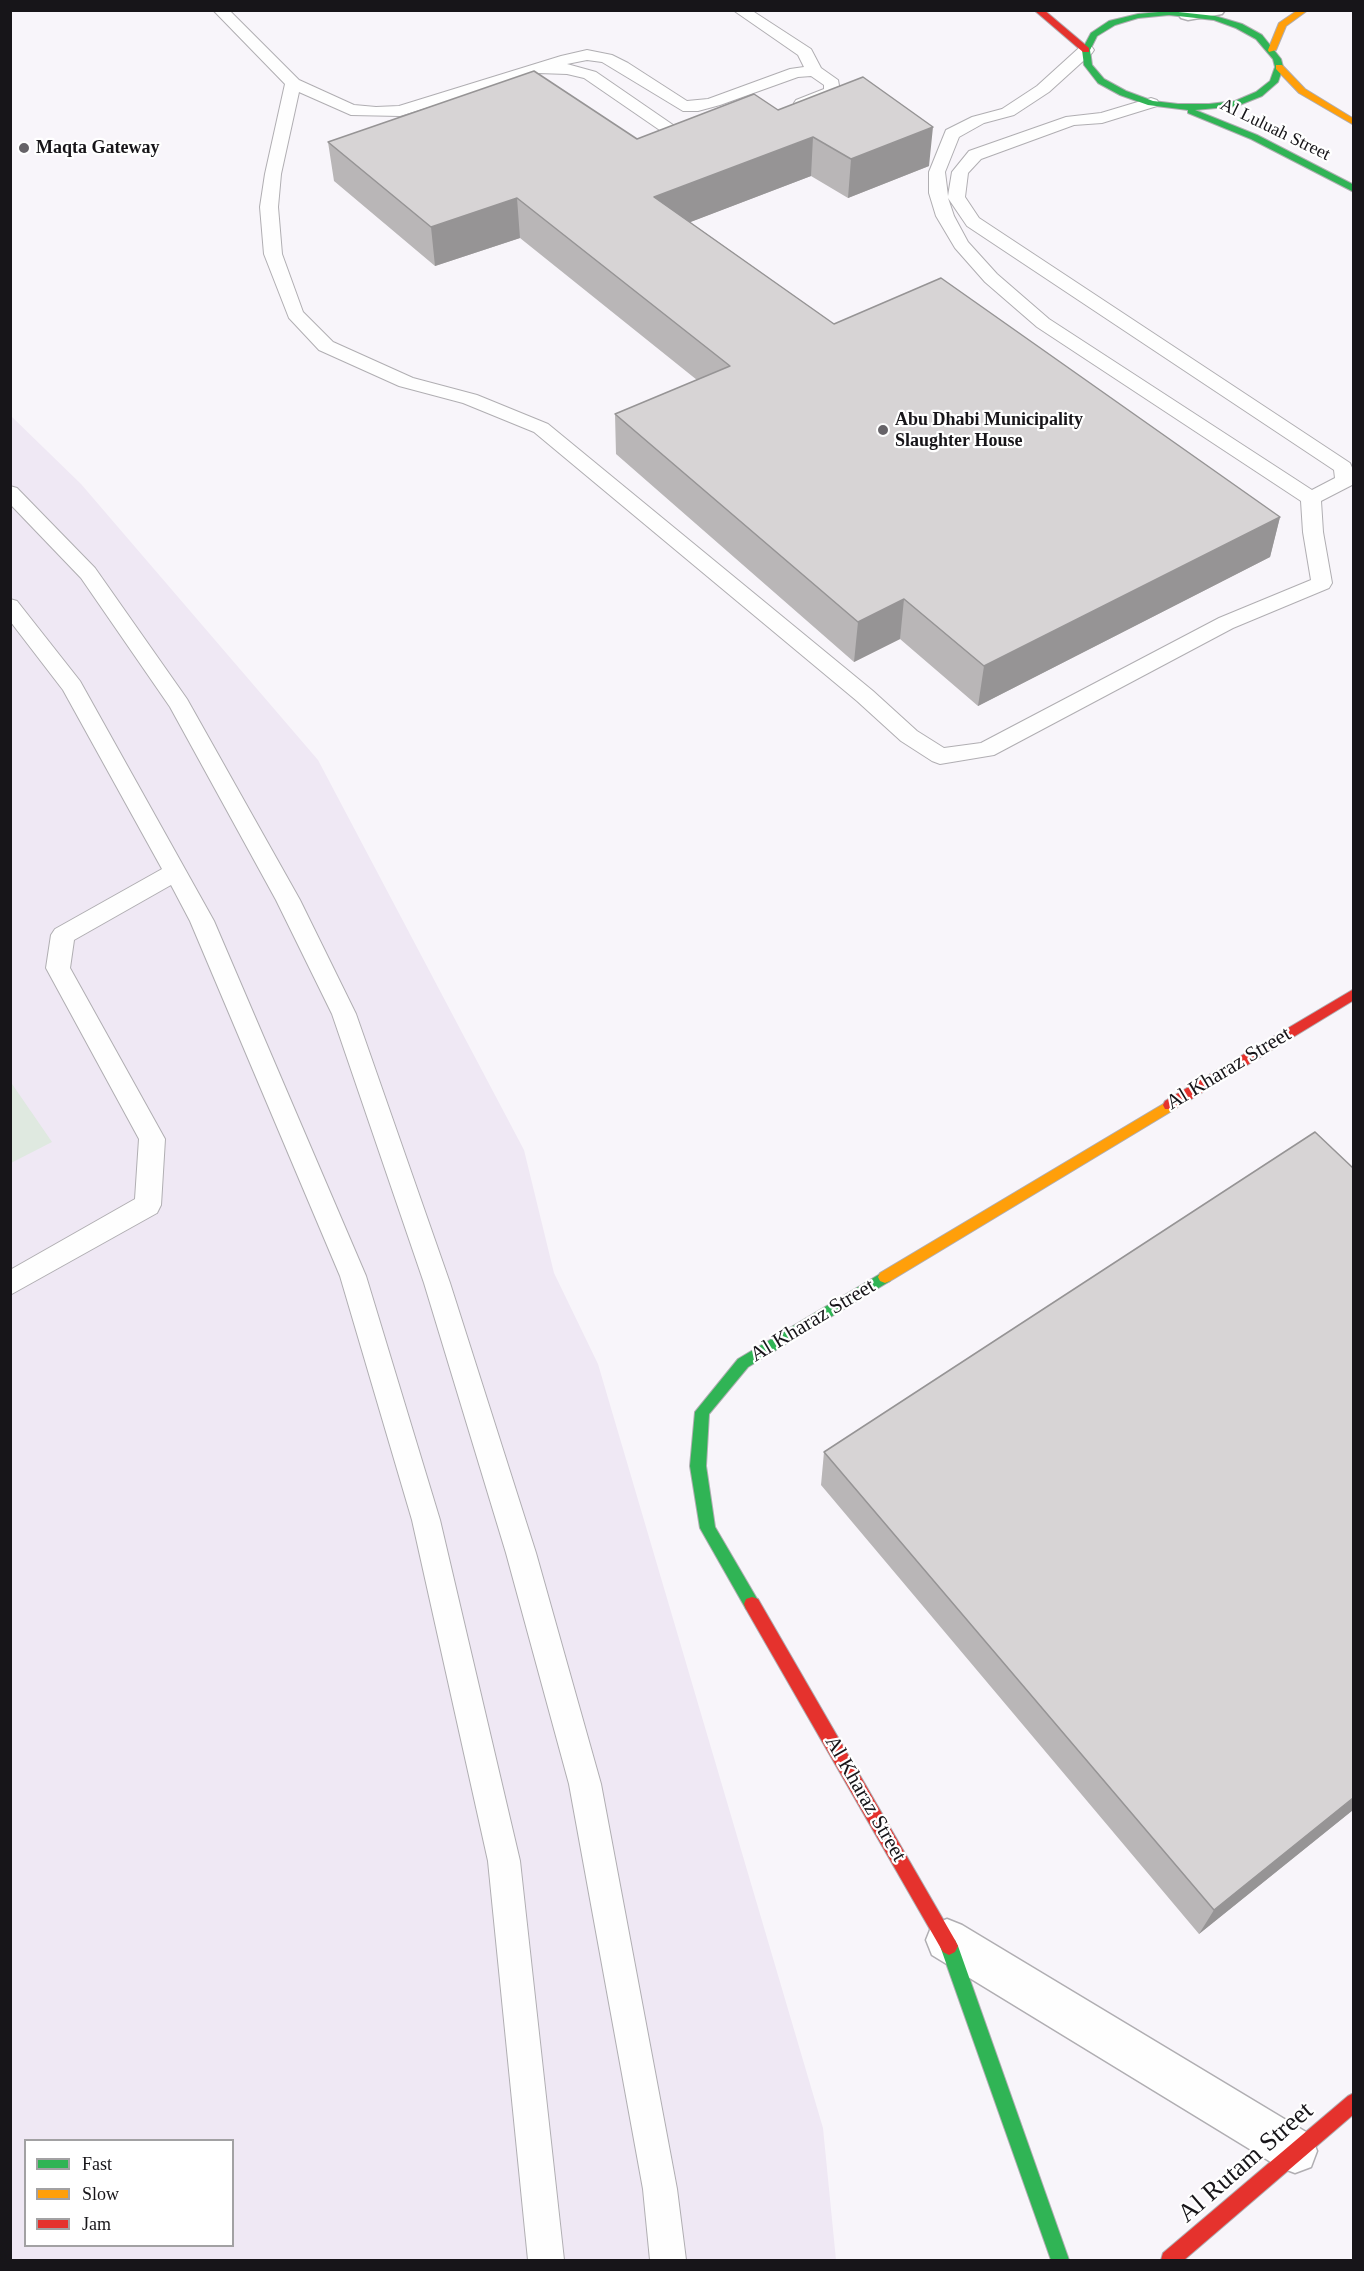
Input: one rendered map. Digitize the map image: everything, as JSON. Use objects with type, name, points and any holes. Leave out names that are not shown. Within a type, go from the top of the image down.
[{"type":"street","points":[[1038,10],[1086,50]]},
{"type":"street","points":[[1174,12],[1215,18],[1239,26],[1259,37],[1277,58],[1279,67],[1274,82],[1259,94],[1237,103],[1209,107],[1178,107],[1151,103],[1123,93],[1101,81],[1088,65],[1086,50],[1094,35],[1112,23],[1138,16],[1174,12],[1215,10]]},
{"type":"street","points":[[1272,50],[1276,34],[1282,25],[1304,10]]},
{"type":"street","name":"Al Luluah Street","points":[[1279,67],[1302,90],[1353,123]]},
{"type":"street","name":"Al Luluah Street","points":[[1178,107],[1254,136],[1353,189]]},
{"type":"street","name":"Al Kharaz Street","points":[[1060,2260],[947,1940],[708,1528],[698,1466],[702,1412],[743,1363],[1353,994]]},
{"type":"street","name":"Al Kharaz Street","points":[[947,1940],[1295,2151]]},
{"type":"street","name":"Al Rutam Street","points":[[1170,2260],[1353,2102]]},
{"type":"lane","points":[[220,10],[293,83],[351,110],[400,111],[463,90],[587,55],[606,58],[622,66],[683,106],[698,106],[714,102],[796,72],[814,71]]},
{"type":"lane","points":[[740,10],[805,52],[814,71],[832,83],[832,91],[783,110]]},
{"type":"lane","points":[[1086,50],[1043,89],[1008,111],[978,120],[952,134],[937,172],[938,193],[945,216],[961,244],[991,278],[1043,323],[1311,498]]},
{"type":"lane","points":[[540,69],[567,69],[590,75],[687,139],[708,138]]},
{"type":"lane","points":[[293,83],[273,174],[269,207],[273,254],[294,314],[326,346],[406,382],[470,399],[541,428],[865,696],[909,736],[940,756],[986,750],[1226,623],[1322,583],[1313,532],[1311,498]]},
{"type":"lane","points":[[817,98],[846,102]]},
{"type":"lane","points":[[1151,103],[1102,118],[1072,120],[975,155],[960,172],[957,197],[974,222],[1344,467],[1346,481],[1311,498]]},
{"type":"lane","points":[[932,132],[945,153]]},
{"type":"lane","points":[[10,492],[88,573],[178,704],[288,900],[344,1014],[444,1305],[521,1553],[585,1784],[660,2189],[668,2260]]},
{"type":"lane","points":[[10,606],[72,686],[202,921],[353,1276],[426,1520],[504,1861],[546,2260]]},
{"type":"lane","points":[[10,1284],[148,1204],[153,1139],[58,968],[63,935],[175,872]]},
{"type":"shaded area","points":[[10,415],[81,484],[318,760],[524,1150],[554,1273],[598,1364],[823,2128],[836,2260],[11,2260]]},
{"type":"shaded area","points":[[10,1081],[52,1142],[11,1163],[10,1163]]},
{"type":"building","name":"Abu Dhabi Municipality Slaughter House","points":[[534,71],[637,139],[754,94],[778,110],[863,77],[933,127],[851,159],[813,137],[654,197],[834,324],[941,278],[1280,517],[984,666],[904,599],[858,622],[615,414],[730,366],[517,198],[431,227],[328,142]]},
{"type":"building","points":[[1315,1132],[1353,1168],[1353,1798],[1214,1910],[824,1452]]},
{"type":"traffic: fast","points":[[1169,13],[1215,18],[1239,26],[1259,37],[1277,59],[1279,67],[1274,82],[1259,94],[1237,103],[1209,107],[1178,107],[1151,103],[1123,93],[1101,81],[1088,65],[1086,50],[1094,35],[1112,23],[1138,16],[1169,13]]},
{"type":"traffic: fast","points":[[1191,111],[1254,137],[1354,189]]},
{"type":"traffic: fast","points":[[752,1604],[708,1528],[698,1466],[702,1412],[743,1363],[885,1277]]},
{"type":"traffic: fast","points":[[949,1946],[1060,2260]]},
{"type":"traffic: slow","points":[[1272,50],[1282,25],[1304,10]]},
{"type":"traffic: slow","points":[[1279,67],[1302,91],[1354,123]]},
{"type":"traffic: slow","points":[[885,1277],[1170,1105]]},
{"type":"traffic: jam","points":[[1038,10],[1086,50]]},
{"type":"traffic: jam","points":[[1170,1105],[1354,994]]},
{"type":"traffic: jam","points":[[752,1604],[949,1946]]},
{"type":"traffic: jam","points":[[1170,2260],[1354,2102]]},
{"type":"place","name":"Maqta Gateway","points":[[24,148]]},
{"type":"place","name":"Abu Dhabi Municipality Slaughter House","points":[[883,430]]}]
